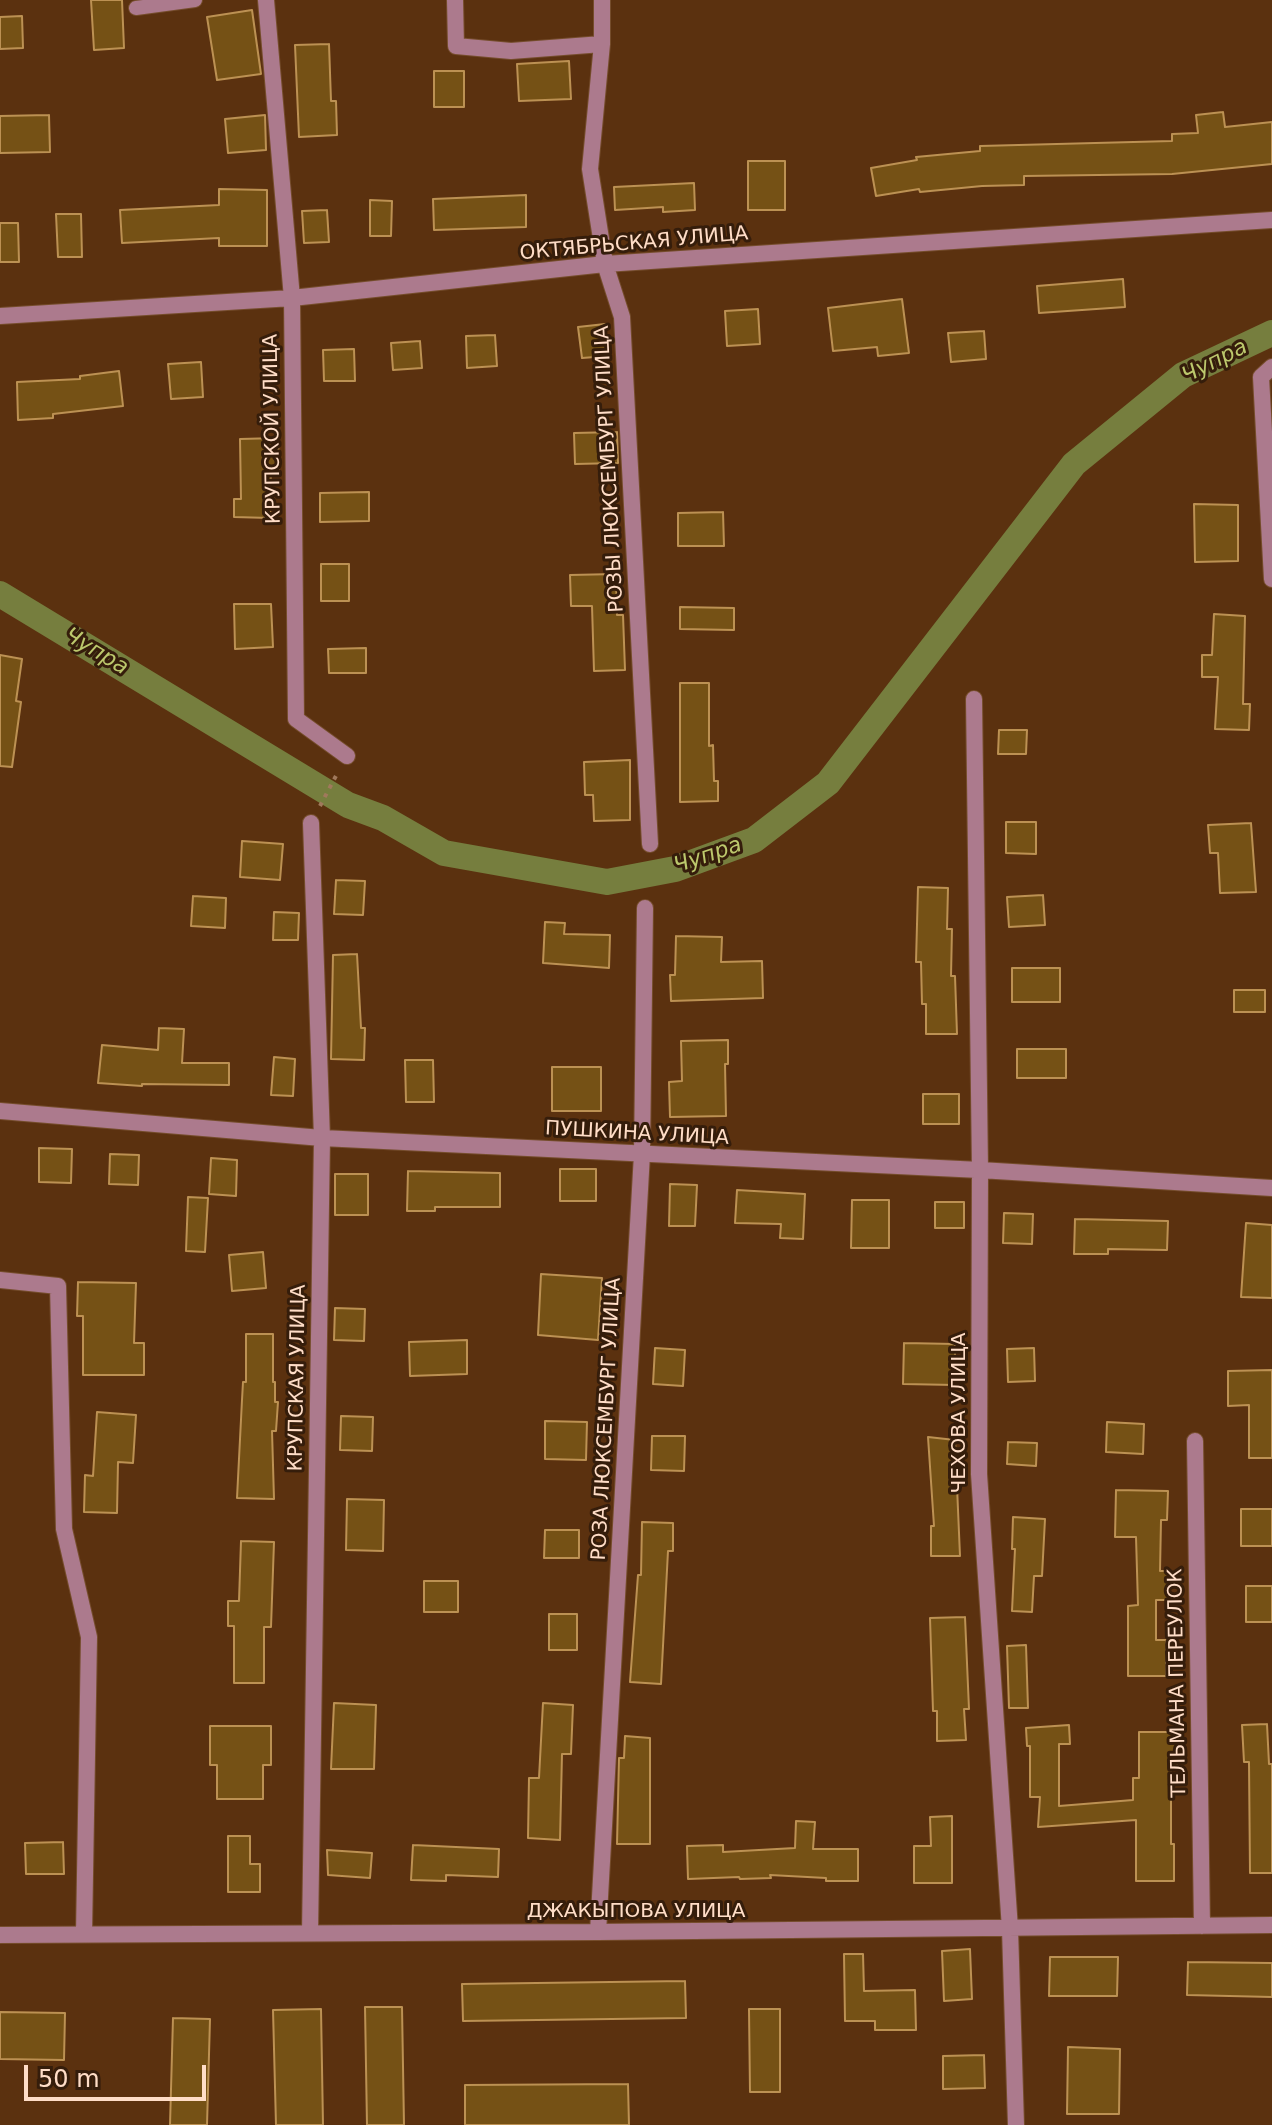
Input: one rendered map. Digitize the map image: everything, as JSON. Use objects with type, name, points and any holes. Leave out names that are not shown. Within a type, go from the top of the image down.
[{"type":"street","name":"КРУПСКОЙ УЛИЦА","points":[[266,0],[292,298],[296,719],[347,756]]},
{"type":"street","points":[[455,0],[456,46],[511,51],[602,44]]},
{"type":"street","name":"РОЗЫ ЛЮКСЕМБУРГ УЛИЦА","points":[[602,0],[602,44],[590,169],[605,264],[622,317],[650,844]]},
{"type":"street","name":"ОКТЯБРЬСКАЯ УЛИЦА","points":[[0,316],[292,298],[605,264],[1272,220]]},
{"type":"street","points":[[1272,367],[1261,377],[1272,579]]},
{"type":"street","name":"ЧЕХОВА УЛИЦА","points":[[974,699],[980,1170],[979,1474],[1010,1929],[1016,2125]]},
{"type":"street","name":"КРУПСКАЯ УЛИЦА","points":[[310,1933],[322,1138],[311,823]]},
{"type":"street","name":"РОЗА ЛЮКСЕМБУРГ УЛИЦА","points":[[598,1932],[642,1154],[645,908]]},
{"type":"street","name":"ПУШКИНА УЛИЦА","points":[[0,1111],[322,1138],[980,1170],[1272,1188]]},
{"type":"street","points":[[0,1280],[58,1286],[64,1529],[89,1637],[84,1934]]},
{"type":"street","name":"ТЕЛЬМАНА ПЕРЕУЛОК","points":[[1195,1441],[1202,1926]]},
{"type":"street","name":"ДЖАКЫПОВА УЛИЦА","points":[[0,1935],[1272,1925]]},
{"type":"lane","points":[[136,8],[195,0]]},
{"type":"path","points":[[311,823],[347,756]]},
{"type":"building","points":[[91,0],[122,0],[124,48],[94,50]]},
{"type":"building","points":[[252,10],[261,74],[217,80],[207,17]]},
{"type":"building","points":[[22,16],[23,48],[0,49],[0,17]]},
{"type":"building","points":[[329,44],[331,101],[336,101],[337,135],[299,137],[295,45]]},
{"type":"building","points":[[569,61],[571,99],[519,101],[517,64]]},
{"type":"building","points":[[434,71],[464,71],[464,107],[434,107]]},
{"type":"building","points":[[1223,112],[1225,127],[1272,122],[1272,164],[1172,174],[1024,176],[1024,185],[920,192],[919,189],[876,196],[871,168],[917,160],[916,157],[980,151],[980,146],[1172,141],[1172,134],[1198,133],[1196,115]]},
{"type":"building","points":[[49,115],[50,152],[0,153],[0,116]]},
{"type":"building","points":[[265,115],[266,150],[228,153],[225,119]]},
{"type":"building","points":[[748,161],[785,161],[785,210],[748,210]]},
{"type":"building","points":[[694,183],[695,210],[663,212],[663,207],[615,210],[614,187]]},
{"type":"building","points":[[219,189],[267,190],[267,246],[219,246],[219,238],[122,243],[120,210],[219,205]]},
{"type":"building","points":[[526,195],[526,227],[434,230],[433,199]]},
{"type":"building","points":[[370,200],[392,201],[391,236],[370,236]]},
{"type":"building","points":[[327,210],[329,242],[304,243],[302,211]]},
{"type":"building","points":[[56,214],[81,214],[82,257],[58,257]]},
{"type":"building","points":[[0,223],[18,223],[19,262],[0,262]]},
{"type":"building","points":[[1123,279],[1125,307],[1039,313],[1037,286]]},
{"type":"building","points":[[902,299],[909,353],[878,356],[877,347],[833,351],[828,308]]},
{"type":"building","points":[[758,309],[760,344],[727,346],[725,311]]},
{"type":"building","points":[[605,324],[608,356],[582,358],[578,327]]},
{"type":"building","points":[[984,331],[986,359],[951,362],[948,333]]},
{"type":"building","points":[[495,335],[497,366],[467,368],[466,336]]},
{"type":"building","points":[[420,341],[422,368],[393,370],[391,343]]},
{"type":"building","points":[[354,349],[355,381],[324,381],[323,350]]},
{"type":"building","points":[[201,362],[203,397],[171,399],[168,364]]},
{"type":"building","points":[[119,371],[123,406],[53,414],[53,418],[18,420],[17,382],[80,379],[80,376]]},
{"type":"building","points":[[617,432],[618,463],[575,464],[574,433]]},
{"type":"building","points":[[278,438],[279,471],[271,471],[270,518],[234,517],[234,499],[241,499],[240,439]]},
{"type":"building","points":[[369,492],[369,521],[320,522],[320,493]]},
{"type":"building","points":[[1194,504],[1238,505],[1238,561],[1195,562]]},
{"type":"building","points":[[723,512],[724,546],[678,546],[678,513]]},
{"type":"building","points":[[321,564],[349,564],[349,601],[321,601]]},
{"type":"building","points":[[616,574],[617,615],[623,615],[625,670],[594,671],[592,606],[571,606],[570,575]]},
{"type":"building","points":[[234,604],[271,604],[273,647],[235,649]]},
{"type":"building","points":[[680,607],[734,608],[734,630],[680,629]]},
{"type":"building","points":[[1214,614],[1245,616],[1243,704],[1250,704],[1249,730],[1215,729],[1218,677],[1202,677],[1202,655],[1212,655]]},
{"type":"building","points":[[366,648],[366,673],[329,673],[328,649]]},
{"type":"building","points":[[0,655],[22,659],[16,701],[21,702],[12,767],[0,766]]},
{"type":"building","points":[[680,683],[709,683],[709,746],[713,745],[718,801],[680,802]]},
{"type":"building","points":[[999,730],[1027,730],[1026,754],[998,754]]},
{"type":"building","points":[[630,760],[630,820],[594,821],[593,795],[585,795],[584,762]]},
{"type":"building","points":[[1006,822],[1036,822],[1036,854],[1006,853]]},
{"type":"building","points":[[1251,823],[1256,892],[1220,893],[1218,853],[1210,853],[1208,825]]},
{"type":"building","points":[[242,841],[283,844],[280,880],[240,877]]},
{"type":"building","points":[[336,880],[365,881],[363,915],[334,914]]},
{"type":"building","points":[[918,887],[948,888],[947,929],[952,929],[951,976],[955,976],[957,1034],[926,1034],[921,962],[916,962]]},
{"type":"building","points":[[1043,895],[1045,925],[1009,927],[1007,897]]},
{"type":"building","points":[[193,896],[226,898],[225,928],[191,926]]},
{"type":"building","points":[[274,912],[299,913],[298,940],[273,940]]},
{"type":"building","points":[[545,922],[565,923],[564,934],[610,935],[609,968],[543,963]]},
{"type":"building","points":[[676,936],[722,937],[721,962],[762,961],[763,998],[671,1001],[670,975],[675,975]]},
{"type":"building","points":[[357,954],[361,1028],[365,1028],[364,1060],[331,1059],[333,955]]},
{"type":"building","points":[[1012,968],[1060,968],[1060,1002],[1012,1002]]},
{"type":"building","points":[[1234,990],[1265,990],[1265,1012],[1234,1012]]},
{"type":"building","points":[[159,1028],[184,1029],[182,1063],[229,1063],[229,1085],[98,1083],[102,1045],[158,1050]]},
{"type":"building","points":[[728,1040],[726,1116],[670,1117],[669,1082],[682,1081],[681,1041]]},
{"type":"building","points":[[1017,1049],[1066,1049],[1066,1078],[1017,1078]]},
{"type":"building","points":[[274,1057],[295,1059],[293,1096],[271,1095]]},
{"type":"building","points":[[405,1060],[433,1060],[434,1102],[406,1102]]},
{"type":"building","points":[[552,1067],[601,1067],[601,1111],[552,1111]]},
{"type":"building","points":[[923,1094],[959,1094],[959,1124],[923,1124]]},
{"type":"building","points":[[39,1148],[72,1149],[71,1183],[39,1182]]},
{"type":"building","points":[[110,1154],[139,1155],[138,1185],[109,1184]]},
{"type":"building","points":[[211,1158],[237,1160],[236,1196],[209,1194]]},
{"type":"building","points":[[560,1169],[596,1169],[596,1201],[560,1201]]},
{"type":"building","points":[[408,1171],[500,1173],[500,1207],[435,1207],[435,1211],[407,1211]]},
{"type":"building","points":[[335,1174],[368,1174],[368,1215],[335,1215]]},
{"type":"building","points":[[670,1184],[697,1185],[695,1226],[669,1226]]},
{"type":"building","points":[[737,1190],[805,1194],[803,1239],[780,1238],[781,1224],[735,1223]]},
{"type":"building","points":[[188,1197],[208,1198],[205,1252],[186,1251]]},
{"type":"building","points":[[852,1200],[889,1200],[889,1248],[851,1248]]},
{"type":"building","points":[[935,1202],[964,1202],[964,1228],[935,1228]]},
{"type":"building","points":[[1004,1213],[1033,1214],[1032,1244],[1003,1243]]},
{"type":"building","points":[[1075,1219],[1168,1221],[1167,1250],[1108,1249],[1108,1254],[1074,1254]]},
{"type":"building","points":[[1246,1223],[1272,1225],[1272,1298],[1241,1297]]},
{"type":"building","points":[[263,1252],[266,1288],[232,1291],[229,1255]]},
{"type":"building","points":[[541,1274],[602,1278],[598,1340],[538,1335]]},
{"type":"building","points":[[78,1282],[136,1283],[134,1343],[144,1343],[144,1375],[83,1375],[83,1316],[77,1316]]},
{"type":"building","points":[[335,1308],[365,1309],[364,1341],[334,1340]]},
{"type":"building","points":[[246,1334],[273,1334],[273,1382],[275,1402],[278,1402],[276,1431],[272,1431],[274,1499],[237,1498],[243,1382],[246,1382]]},
{"type":"building","points":[[467,1340],[467,1374],[410,1376],[409,1342]]},
{"type":"building","points":[[904,1343],[955,1344],[955,1385],[903,1384]]},
{"type":"building","points":[[655,1348],[685,1350],[683,1386],[653,1384]]},
{"type":"building","points":[[1034,1348],[1035,1381],[1008,1382],[1007,1349]]},
{"type":"building","points":[[1272,1370],[1272,1458],[1249,1458],[1249,1405],[1228,1406],[1228,1371]]},
{"type":"building","points":[[97,1412],[136,1415],[133,1463],[118,1462],[117,1513],[84,1512],[85,1475],[93,1476]]},
{"type":"building","points":[[341,1416],[373,1417],[372,1451],[340,1450]]},
{"type":"building","points":[[545,1421],[587,1422],[586,1460],[545,1459]]},
{"type":"building","points":[[1107,1422],[1144,1424],[1143,1454],[1106,1452]]},
{"type":"building","points":[[652,1436],[685,1436],[684,1471],[651,1470]]},
{"type":"building","points":[[928,1437],[955,1440],[960,1556],[931,1556],[931,1526],[934,1526]]},
{"type":"building","points":[[1008,1442],[1037,1443],[1036,1466],[1007,1464]]},
{"type":"building","points":[[1116,1490],[1168,1491],[1167,1520],[1161,1520],[1160,1571],[1168,1571],[1168,1600],[1156,1600],[1156,1640],[1166,1640],[1166,1676],[1128,1676],[1128,1606],[1138,1605],[1136,1537],[1115,1537]]},
{"type":"building","points":[[347,1499],[384,1500],[383,1551],[346,1550]]},
{"type":"building","points":[[1241,1509],[1272,1509],[1272,1546],[1241,1546]]},
{"type":"building","points":[[1013,1517],[1045,1519],[1042,1576],[1034,1576],[1032,1612],[1012,1611]]},
{"type":"building","points":[[642,1522],[673,1523],[673,1551],[668,1551],[661,1684],[630,1682],[638,1575],[641,1575]]},
{"type":"building","points":[[545,1530],[579,1530],[579,1558],[544,1558]]},
{"type":"building","points":[[241,1541],[274,1542],[271,1627],[264,1627],[264,1683],[234,1683],[234,1626],[228,1626],[228,1601],[239,1601]]},
{"type":"building","points":[[424,1581],[458,1581],[458,1612],[424,1612]]},
{"type":"building","points":[[1246,1586],[1272,1586],[1272,1622],[1246,1622]]},
{"type":"building","points":[[549,1614],[577,1614],[577,1650],[549,1650]]},
{"type":"building","points":[[965,1617],[969,1709],[964,1709],[966,1740],[937,1741],[930,1618]]},
{"type":"building","points":[[1026,1645],[1028,1708],[1009,1708],[1007,1646]]},
{"type":"building","points":[[334,1703],[376,1705],[374,1769],[331,1769]]},
{"type":"building","points":[[543,1703],[573,1705],[571,1754],[562,1754],[560,1840],[528,1838],[529,1778],[539,1778]]},
{"type":"building","points":[[1267,1724],[1269,1764],[1272,1764],[1272,1873],[1250,1873],[1249,1762],[1244,1762],[1242,1725]]},
{"type":"building","points":[[1069,1725],[1070,1744],[1059,1744],[1059,1806],[1133,1800],[1133,1778],[1139,1778],[1139,1732],[1177,1732],[1177,1769],[1171,1769],[1174,1881],[1136,1881],[1136,1820],[1038,1827],[1040,1797],[1030,1797],[1030,1746],[1027,1746],[1026,1728]]},
{"type":"building","points":[[210,1726],[271,1726],[271,1765],[263,1765],[263,1799],[217,1799],[217,1765],[210,1765]]},
{"type":"building","points":[[625,1736],[650,1738],[650,1844],[617,1844],[619,1758],[624,1758]]},
{"type":"building","points":[[952,1816],[952,1883],[914,1883],[914,1846],[931,1846],[930,1817]]},
{"type":"building","points":[[796,1821],[815,1822],[813,1849],[858,1849],[858,1881],[770,1875],[771,1878],[688,1879],[687,1846],[723,1845],[723,1852],[795,1848]]},
{"type":"building","points":[[228,1836],[250,1836],[250,1864],[260,1864],[260,1892],[228,1892]]},
{"type":"building","points":[[63,1842],[64,1874],[26,1874],[25,1843]]},
{"type":"building","points":[[413,1845],[499,1849],[498,1877],[446,1875],[446,1881],[411,1880]]},
{"type":"building","points":[[327,1850],[372,1853],[370,1878],[328,1875]]},
{"type":"building","points":[[970,1949],[972,1999],[944,2001],[942,1951]]},
{"type":"building","points":[[844,1954],[863,1954],[864,1991],[915,1990],[916,2030],[875,2030],[875,2021],[845,2021]]},
{"type":"building","points":[[1050,1957],[1118,1957],[1117,1996],[1049,1996]]},
{"type":"building","points":[[1188,1962],[1272,1963],[1272,1997],[1187,1995]]},
{"type":"building","points":[[685,1981],[686,2018],[463,2021],[462,1984]]},
{"type":"building","points":[[365,2007],[402,2007],[404,2125],[367,2125]]},
{"type":"building","points":[[321,2009],[323,2125],[276,2125],[273,2010]]},
{"type":"building","points":[[749,2009],[780,2009],[780,2092],[750,2092]]},
{"type":"building","points":[[0,2012],[65,2013],[64,2060],[0,2059]]},
{"type":"building","points":[[173,2018],[210,2019],[207,2125],[170,2125]]},
{"type":"building","points":[[1068,2047],[1120,2049],[1119,2114],[1067,2114]]},
{"type":"building","points":[[984,2055],[985,2088],[943,2089],[943,2056]]},
{"type":"building","points":[[628,2084],[629,2125],[465,2125],[465,2085]]},
{"type":"waterway","name":"Чупра","points":[[0,594],[348,805],[383,818],[444,853],[607,882],[675,869],[754,840],[828,783],[1074,464],[1183,375],[1272,333]]}]
